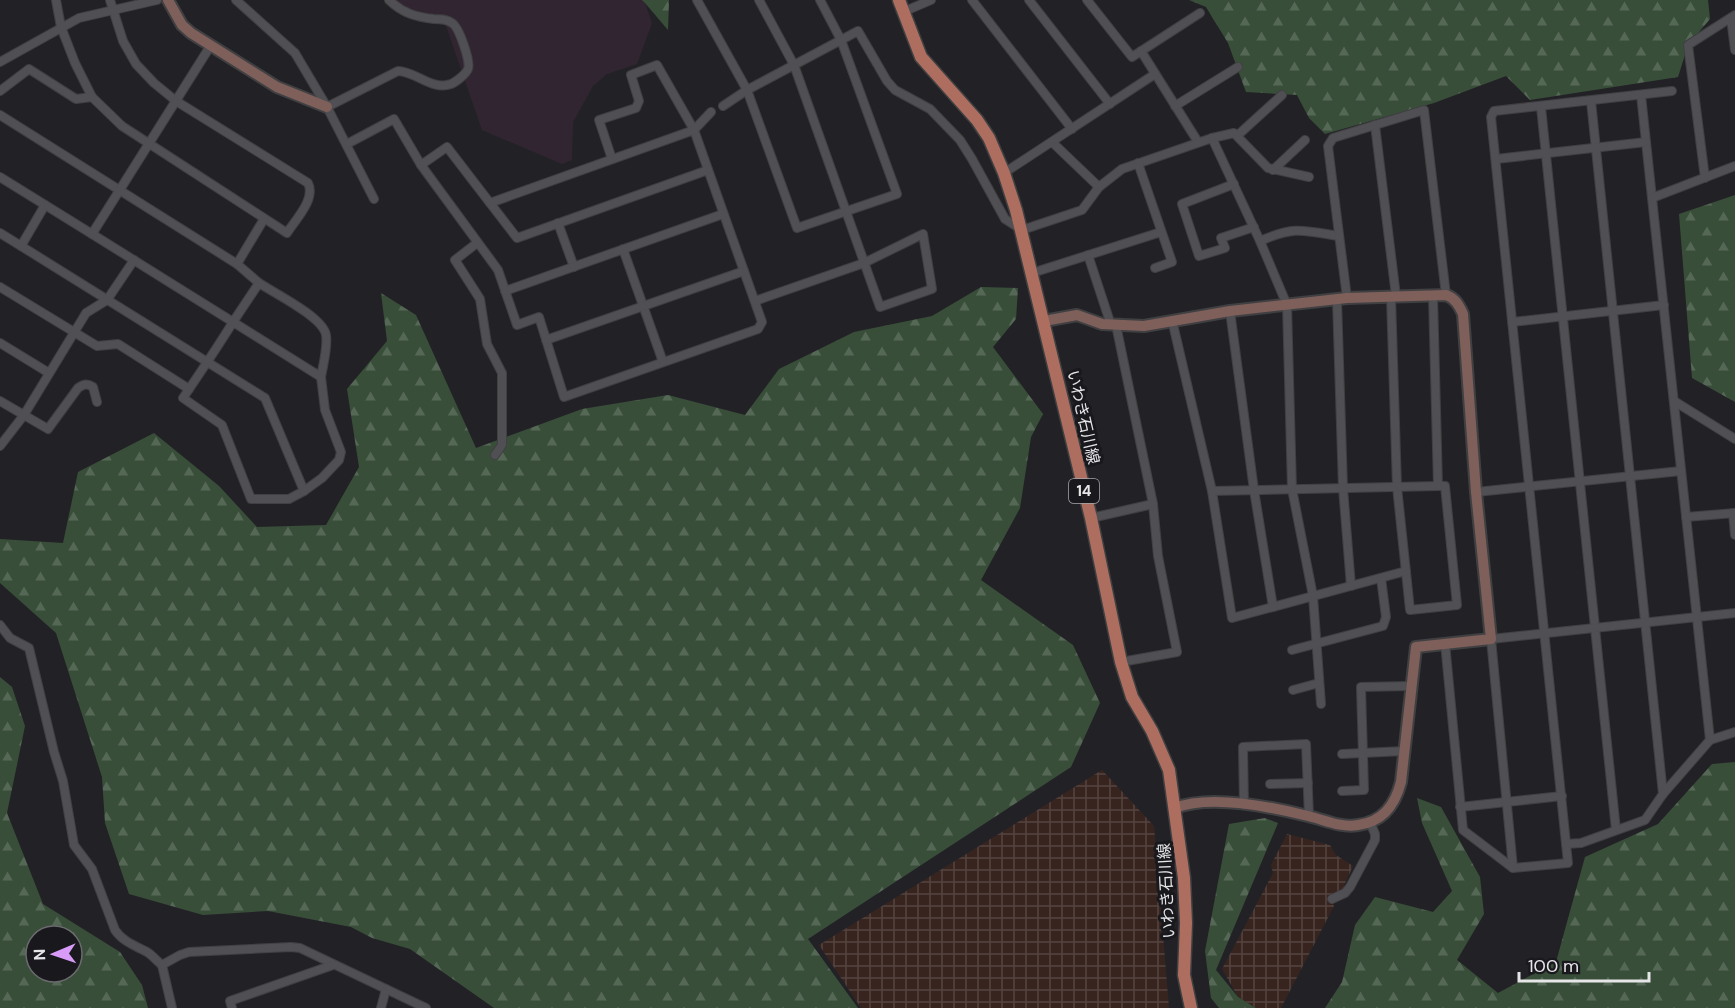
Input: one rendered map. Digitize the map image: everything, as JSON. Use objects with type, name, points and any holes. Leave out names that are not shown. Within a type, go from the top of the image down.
[{"type":"main road","name":"いわき石川線","points":[[901,6],[921,57],[977,120],[989,138],[1004,174],[1022,230],[1090,518],[1121,662],[1132,697],[1152,731],[1169,770],[1184,878],[1186,923],[1184,975],[1191,1008]]},
{"type":"street","points":[[56,0],[61,27],[92,97],[122,126],[148,145],[287,233],[309,198],[312,190],[309,183],[176,101],[154,83],[136,64],[123,41],[110,0]]},
{"type":"street","points":[[0,62],[79,18],[157,0]]},
{"type":"street","points":[[168,0],[182,25],[211,45],[277,87],[327,106],[398,71],[405,71],[431,83],[445,84],[451,84],[467,72],[470,62],[456,27],[452,23],[416,17],[389,0]]},
{"type":"street","points":[[236,0],[295,53],[327,106],[374,199]]},
{"type":"street","points":[[697,0],[747,90],[797,228],[897,194],[841,40],[820,0]]},
{"type":"street","points":[[755,301],[864,262],[923,234],[932,289],[879,307],[864,262],[794,65],[759,0]]},
{"type":"street","points":[[901,6],[931,0]]},
{"type":"street","points":[[972,0],[1072,129]]},
{"type":"street","points":[[1029,0],[1110,104]]},
{"type":"street","points":[[1090,1],[1132,57],[1200,13]]},
{"type":"street","points":[[1705,178],[1688,45],[1733,16],[1735,50]]},
{"type":"street","points":[[723,106],[747,90],[858,31],[887,81],[895,90],[930,109],[960,140],[1005,219],[1022,230],[1082,210],[1099,187],[1122,169],[1198,142],[1234,133],[1268,168],[1309,177]]},
{"type":"street","points":[[92,234],[211,45]]},
{"type":"street","points":[[1141,51],[1198,142]]},
{"type":"street","points":[[347,144],[394,119],[421,165],[498,270],[517,325],[539,317],[564,397],[758,329],[762,322],[694,130],[657,65],[631,75],[639,101],[636,108],[599,120],[612,159]]},
{"type":"street","points":[[1175,106],[1238,67]]},
{"type":"street","points":[[0,92],[29,69],[76,99],[92,97]]},
{"type":"street","points":[[1004,174],[1155,74]]},
{"type":"street","points":[[1445,643],[1463,830],[1513,868],[1568,863],[1491,117],[1494,111],[1672,91]]},
{"type":"street","points":[[1238,135],[1281,95]]},
{"type":"street","points":[[1641,95],[1710,740]]},
{"type":"street","points":[[1591,101],[1663,794]]},
{"type":"street","points":[[1541,107],[1616,830]]},
{"type":"street","points":[[1351,586],[1343,488],[1342,299],[1328,146],[1329,141],[1333,138],[1424,110],[1446,295]]},
{"type":"street","points":[[490,203],[694,130],[711,112]]},
{"type":"street","points":[[0,115],[237,264],[259,284],[313,317],[323,327],[327,336],[321,377],[325,410],[340,452],[339,459],[322,478],[289,499],[251,498],[222,425],[183,398],[259,284]]},
{"type":"street","points":[[1212,491],[1292,489],[1397,487],[1438,486],[1445,486],[1457,605],[1410,610],[1397,487],[1394,296],[1376,125]]},
{"type":"street","points":[[1212,138],[1254,227],[1287,305],[1292,489],[1313,596],[1321,704]]},
{"type":"street","points":[[1273,170],[1305,140]]},
{"type":"street","points":[[1052,142],[1099,187]]},
{"type":"street","points":[[1496,159],[1646,142]]},
{"type":"street","points":[[421,165],[447,147],[517,238],[708,170]]},
{"type":"street","points":[[1138,163],[1172,262],[1155,268]]},
{"type":"street","points":[[1652,198],[1735,166]]},
{"type":"street","points":[[0,177],[321,377]]},
{"type":"street","points":[[1234,184],[1182,204],[1199,256],[1224,248],[1221,238],[1254,227]]},
{"type":"street","points":[[21,246],[45,205]]},
{"type":"street","points":[[505,291],[723,214]]},
{"type":"street","points":[[237,264],[264,219]]},
{"type":"street","points":[[558,223],[574,267]]},
{"type":"street","points":[[1260,241],[1282,231],[1301,229],[1338,236]]},
{"type":"street","points":[[1032,273],[1161,231]]},
{"type":"street","points":[[0,233],[265,398],[304,491]]},
{"type":"street","points":[[477,243],[455,260],[480,298],[487,344],[502,373],[502,446],[495,455]]},
{"type":"street","points":[[623,249],[663,362]]},
{"type":"street","points":[[1088,255],[1114,325],[1153,504],[1158,556],[1177,652],[1121,662]]},
{"type":"street","points":[[0,446],[24,415],[86,313],[107,300],[134,260]]},
{"type":"street","points":[[546,340],[744,271]]},
{"type":"street","points":[[0,286],[97,346],[118,344],[189,389]]},
{"type":"street","points":[[1044,321],[1077,315],[1093,322],[1144,326],[1230,311],[1394,296],[1446,295],[1451,296],[1459,304],[1463,314],[1476,492],[1513,868]]},
{"type":"street","points":[[1433,296],[1438,486]]},
{"type":"street","points":[[1512,322],[1664,305]]},
{"type":"street","points":[[1230,311],[1254,490],[1273,607]]},
{"type":"street","points":[[1172,320],[1212,491],[1232,618],[1406,571]]},
{"type":"street","points":[[0,343],[49,373]]},
{"type":"street","points":[[0,401],[48,429],[83,384],[93,387],[97,402]]},
{"type":"street","points":[[1674,401],[1735,439]]},
{"type":"street","points":[[1476,492],[1681,471]]},
{"type":"street","points":[[1090,518],[1153,504]]},
{"type":"street","points":[[1686,517],[1734,513],[1735,535]]},
{"type":"street","points":[[1292,650],[1383,626],[1386,617],[1381,578]]},
{"type":"street","points":[[1175,808],[1187,803],[1244,805],[1351,826],[1370,822],[1389,810],[1397,797],[1401,782],[1416,647],[1735,613]]},
{"type":"street","points":[[0,625],[10,638],[29,648],[63,781],[74,845],[92,869],[119,936],[138,949],[147,952],[162,965],[172,1008]]},
{"type":"street","points":[[1293,690],[1319,683]]},
{"type":"street","points":[[1342,791],[1364,790],[1361,687],[1410,686]]},
{"type":"street","points":[[1566,844],[1581,843],[1645,820],[1663,794],[1710,740],[1735,732]]},
{"type":"street","points":[[1244,805],[1243,747],[1306,744],[1309,816]]},
{"type":"street","points":[[1342,753],[1404,751]]},
{"type":"street","points":[[1270,784],[1308,783]]},
{"type":"street","points":[[1461,807],[1562,796]]},
{"type":"street","points":[[1332,899],[1345,893],[1350,887],[1375,840],[1370,822]]},
{"type":"street","points":[[162,965],[189,952],[291,946],[300,948],[426,1008]]},
{"type":"street","points":[[232,1008],[230,1001],[333,964]]},
{"type":"street","points":[[381,1008],[386,989]]},
{"type":"shaded area","points":[[390,0],[644,0],[652,23],[637,64],[607,74],[593,86],[573,122],[572,160],[562,164],[482,130],[445,23],[414,14]]},
{"type":"shaded area","points":[[1102,770],[1154,826],[1169,1008],[861,1008],[819,945]]},
{"type":"shaded area","points":[[1287,834],[1330,845],[1336,855],[1353,866],[1341,892],[1331,895],[1334,906],[1281,1008],[1256,1008],[1238,997],[1222,969],[1273,873],[1271,865]]},
{"type":"green space","points":[[642,0],[669,0],[668,30],[645,3]]},
{"type":"green space","points":[[1189,0],[1708,0],[1710,19],[1688,45],[1678,77],[1530,100],[1506,76],[1434,103],[1325,134],[1309,118],[1297,95],[1246,92],[1228,43],[1206,7]]},
{"type":"green space","points":[[1735,195],[1735,402],[1692,378],[1679,214]]},
{"type":"green space","points":[[981,287],[1018,288],[1016,319],[993,347],[1043,414],[1031,437],[1020,508],[981,580],[1073,645],[1100,703],[1071,767],[808,939],[858,1008],[494,1008],[410,949],[372,938],[351,927],[268,911],[203,915],[129,894],[105,823],[102,777],[56,633],[0,583],[0,539],[63,543],[78,472],[154,433],[219,486],[257,527],[326,525],[359,467],[347,389],[387,341],[381,293],[416,315],[476,448],[582,409],[668,395],[745,415],[779,369],[854,332],[932,316]]},
{"type":"green space","points":[[0,677],[12,687],[25,726],[7,813],[43,904],[75,924],[24,924],[24,984],[84,984],[84,930],[120,952],[142,985],[148,1008],[0,1008]]},
{"type":"green space","points":[[1735,762],[1735,1008],[1325,1008],[1342,982],[1355,925],[1375,897],[1433,912],[1452,891],[1422,823],[1417,798],[1441,807],[1480,877],[1484,914],[1457,960],[1498,993],[1556,962],[1585,857],[1658,824],[1712,764]]},
{"type":"green space","points":[[1265,818],[1278,823],[1216,970],[1238,997],[1256,1008],[1219,1008],[1211,998],[1205,951],[1229,824]]}]
